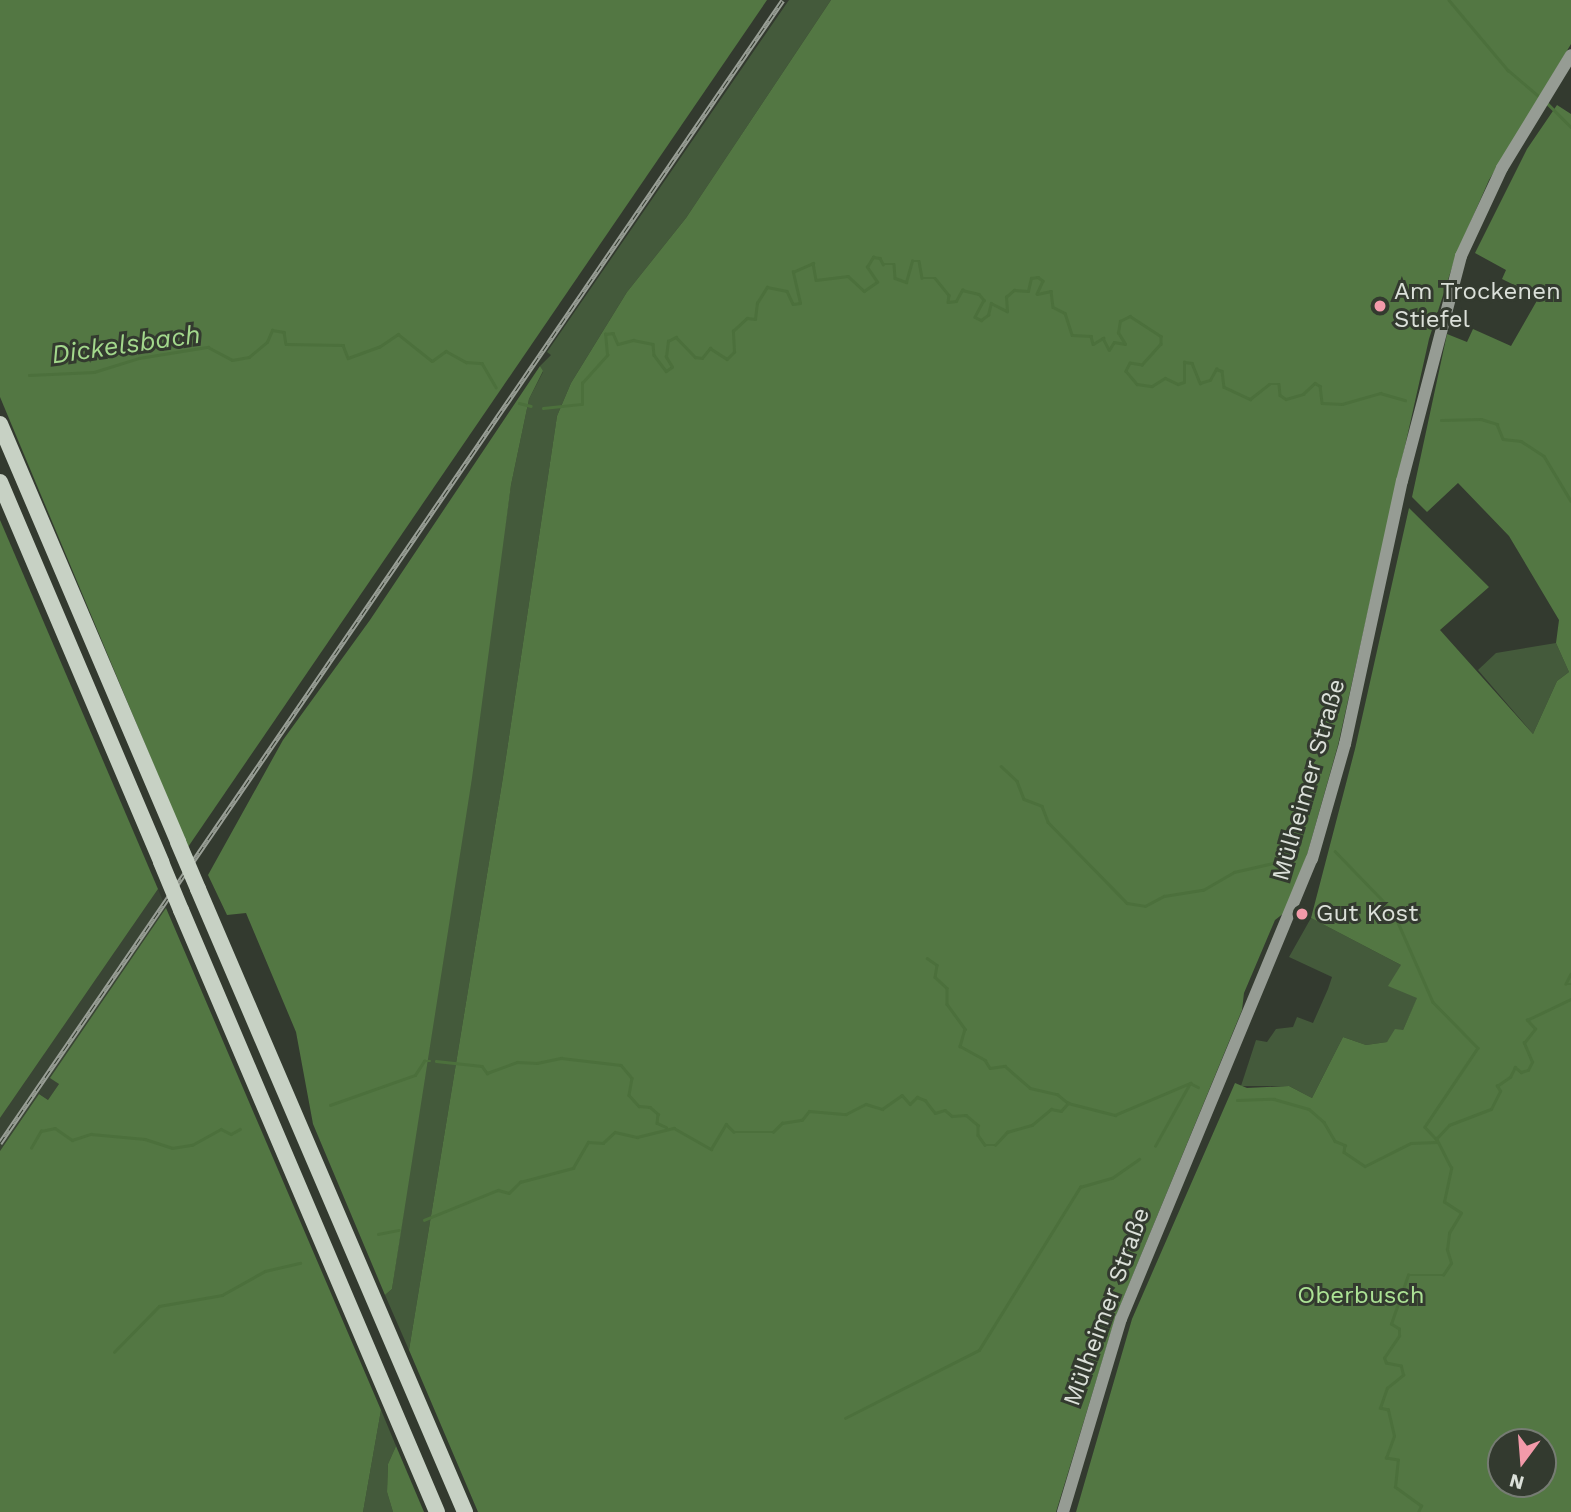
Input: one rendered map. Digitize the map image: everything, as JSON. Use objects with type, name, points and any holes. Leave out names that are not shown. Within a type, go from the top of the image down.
[{"type":"highway","points":[[0,424],[465,1512]]},
{"type":"highway","points":[[0,482],[437,1512]]},
{"type":"main road","name":"Mülheimer Straße","points":[[1063,1512],[1121,1319],[1312,859],[1345,744],[1402,481],[1461,256],[1502,168],[1571,55]]},
{"type":"shaded area","points":[[158,889],[166,908],[51,1077],[59,1084],[48,1100],[39,1094],[0,1151],[0,1118]]},
{"type":"green space","points":[[0,0],[767,0],[188,847],[0,397]]},
{"type":"green space","points":[[789,0],[831,0],[686,218],[627,292],[571,383],[557,416],[503,777],[409,1350],[385,1295],[392,1289],[511,485],[529,399],[543,372],[540,366],[551,355],[547,352]]},
{"type":"green space","points":[[831,0],[1571,0],[1571,44],[1489,180],[1456,255],[1429,339],[1338,745],[1307,855],[1284,913],[1275,920],[1244,993],[1242,1010],[1116,1316],[1056,1512],[478,1512],[409,1350],[503,777],[557,416],[571,383],[627,292],[686,218]]},
{"type":"green space","name":"Oberbusch","points":[[1557,105],[1571,114],[1571,1512],[1076,1512],[1132,1319],[1235,1083],[1247,1088],[1289,1086],[1312,1098],[1343,1037],[1366,1045],[1387,1042],[1395,1029],[1403,1030],[1417,998],[1388,986],[1401,965],[1311,918],[1355,749],[1409,508],[1489,587],[1440,630],[1533,734],[1557,681],[1569,672],[1556,643],[1559,620],[1509,536],[1458,483],[1427,512],[1412,497],[1447,334],[1467,342],[1473,329],[1511,346],[1539,297],[1502,279],[1506,270],[1475,253],[1527,149]]},
{"type":"green space","points":[[540,366],[543,371],[529,399],[511,485],[472,778],[392,1289],[385,1295],[313,1124],[296,1032],[246,913],[227,915],[208,875],[283,740],[370,620]]},
{"type":"green space","points":[[0,520],[158,889],[0,1118]]},
{"type":"green space","points":[[1556,643],[1569,672],[1557,681],[1533,734],[1478,670],[1496,653]]},
{"type":"green space","points":[[166,908],[381,1410],[363,1512],[0,1512],[0,1151],[39,1094],[48,1100],[59,1084],[50,1078]]},
{"type":"green space","points":[[1311,918],[1401,965],[1418,997],[1403,1030],[1387,1042],[1366,1045],[1343,1037],[1312,1098],[1289,1086],[1241,1086],[1256,1040],[1267,1042],[1276,1029],[1293,1027],[1297,1017],[1313,1023],[1328,989],[1332,977],[1289,957]]},
{"type":"green space","points":[[381,1410],[396,1446],[388,1464],[387,1492],[393,1512],[363,1512]]},
{"type":"green space","points":[[396,1446],[424,1512],[393,1512],[387,1492],[388,1464]]},
{"type":"waterway","points":[[1449,0],[1508,70],[1541,98]]},
{"type":"waterway","points":[[1546,102],[1571,127]]},
{"type":"waterway","name":"Dickelsbach","points":[[543,408],[582,404],[582,383],[607,355],[605,334],[613,333],[618,344],[633,340],[653,344],[654,355],[666,371],[672,367],[666,357],[668,341],[676,337],[695,357],[702,358],[710,348],[727,359],[734,352],[733,331],[747,318],[755,319],[757,303],[767,287],[787,291],[793,304],[800,303],[793,272],[813,263],[816,280],[848,276],[864,291],[877,282],[867,267],[873,257],[880,258],[883,264],[894,264],[895,278],[906,282],[912,261],[919,261],[922,278],[935,278],[949,295],[948,302],[956,301],[962,290],[979,294],[984,300],[975,317],[981,320],[988,315],[991,303],[1007,311],[1006,297],[1014,290],[1028,291],[1031,278],[1038,277],[1043,281],[1037,294],[1051,291],[1053,307],[1065,313],[1072,335],[1091,336],[1093,344],[1103,338],[1109,350],[1114,342],[1125,344],[1118,333],[1120,321],[1130,316],[1161,336],[1161,344],[1142,365],[1130,363],[1126,371],[1137,384],[1152,386],[1165,378],[1178,384],[1184,382],[1184,362],[1192,363],[1200,383],[1210,380],[1216,369],[1222,371],[1224,387],[1250,399],[1269,384],[1279,384],[1280,395],[1286,399],[1303,394],[1315,383],[1320,386],[1322,403],[1342,404],[1380,393],[1405,400]]},
{"type":"waterway","name":"Dickelsbach","points":[[29,375],[94,372],[139,358],[208,347],[232,360],[249,357],[267,342],[272,330],[284,332],[286,344],[343,345],[348,358],[379,347],[398,334],[432,361],[446,351],[466,362],[482,363],[496,387]]},
{"type":"waterway","name":"Dickelsbach","points":[[519,403],[531,406]]},
{"type":"waterway","name":"Dickelsbach","points":[[1441,420],[1481,419],[1497,424],[1503,439],[1521,441],[1544,456],[1571,501]]},
{"type":"waterway","points":[[1001,766],[1017,781],[1024,799],[1042,806],[1048,822],[1127,903],[1145,906],[1164,896],[1203,890],[1234,872],[1282,861],[1299,834]]},
{"type":"waterway","points":[[1335,851],[1393,911],[1433,1002],[1478,1048],[1425,1127],[1436,1139]]},
{"type":"waterway","points":[[927,958],[937,965],[935,977],[947,988],[947,1004],[965,1029],[960,1046],[985,1060],[990,1068],[1005,1066],[1030,1088],[1057,1094],[1068,1103]]},
{"type":"waterway","name":"Dickelsbach","points":[[1571,974],[1566,984],[1571,984]]},
{"type":"waterway","name":"Dickelsbach","points":[[1418,1512],[1421,1506],[1395,1487],[1398,1460],[1386,1458],[1394,1436],[1388,1410],[1380,1408],[1387,1388],[1403,1375],[1401,1366],[1386,1363],[1384,1358],[1399,1336],[1399,1329],[1391,1324],[1408,1275],[1443,1275],[1451,1263],[1447,1250],[1449,1233],[1461,1213],[1444,1202],[1451,1168],[1436,1139],[1449,1125],[1491,1109],[1500,1091],[1497,1086],[1510,1077],[1515,1067],[1521,1072],[1528,1070],[1532,1062],[1524,1043],[1535,1029],[1527,1020],[1571,999]]},
{"type":"waterway","points":[[436,1061],[482,1066],[487,1073],[517,1062],[537,1063],[561,1058],[621,1065],[632,1078],[629,1095],[639,1106],[650,1107],[658,1114],[657,1123],[666,1127]]},
{"type":"waterway","points":[[330,1105],[415,1075],[424,1061],[430,1061]]},
{"type":"waterway","points":[[424,1220],[498,1190],[509,1193],[520,1182],[573,1168],[588,1142],[603,1143],[615,1132],[637,1137],[674,1128],[711,1149],[726,1124],[734,1132],[773,1132],[782,1123],[802,1120],[809,1111],[846,1114],[866,1104],[882,1109],[902,1095],[910,1104],[917,1097],[925,1100],[935,1113],[945,1110],[952,1116],[966,1115],[978,1125],[978,1135],[985,1145],[995,1145],[1007,1132],[1032,1125],[1051,1109],[1061,1111],[1068,1103],[1115,1115],[1190,1083],[1198,1087]]},
{"type":"waterway","points":[[1155,1146],[1189,1085]]},
{"type":"waterway","points":[[1237,1100],[1274,1099],[1309,1109],[1324,1122],[1335,1141],[1345,1145],[1344,1152],[1365,1166],[1411,1143],[1437,1142]]},
{"type":"waterway","points":[[31,1148],[41,1131],[55,1128],[72,1140],[91,1134],[145,1139],[172,1148],[192,1145],[221,1129],[231,1134],[240,1129]]},
{"type":"waterway","points":[[845,1418],[979,1350],[1080,1187],[1112,1178],[1139,1159]]},
{"type":"waterway","points":[[378,1234],[399,1230]]},
{"type":"waterway","points":[[114,1352],[159,1306],[222,1295],[265,1271],[300,1263]]},
{"type":"railway","points":[[0,1143],[783,0]]},
{"type":"place","name":"Am Trockenen Stiefel","points":[[1380,306]]},
{"type":"place","name":"Gut Kost","points":[[1302,914]]}]
